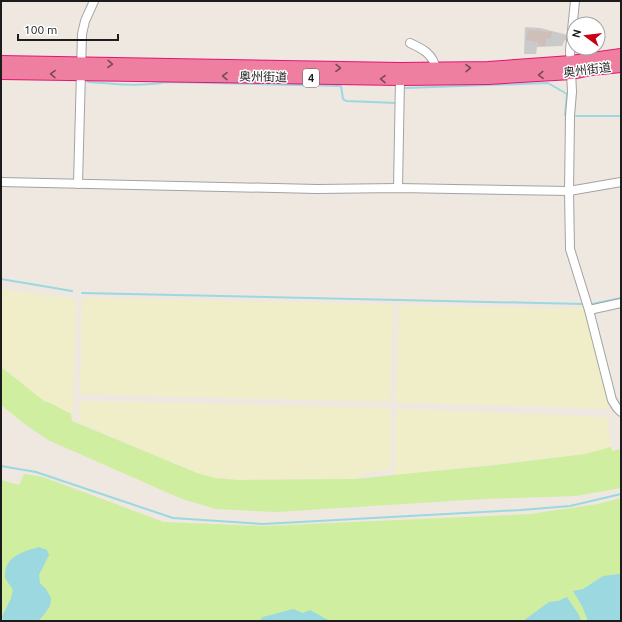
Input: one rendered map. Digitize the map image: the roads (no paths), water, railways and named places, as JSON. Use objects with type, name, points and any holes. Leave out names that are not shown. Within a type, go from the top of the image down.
[{"type":"highway","name":"奥州街道","points":[[1,62],[80,69],[400,79],[488,78],[572,68],[621,55]]},
{"type":"highway","name":"奥州街道","points":[[1,73],[80,69],[591,69],[621,66]]},
{"type":"street","points":[[78,184],[82,34],[85,21],[94,1]]},
{"type":"street","points":[[575,1],[570,50],[572,68],[569,191],[570,249],[589,310],[612,400],[616,408],[621,412]]},
{"type":"street","points":[[410,43],[429,54],[435,61],[436,69]]},
{"type":"street","points":[[398,188],[400,79]]},
{"type":"street","points":[[1,182],[317,189],[398,188],[569,191],[621,182]]},
{"type":"street","points":[[589,310],[621,303]]},
{"type":"water","points":[[39,547],[47,550],[49,555],[39,575],[40,583],[46,589],[51,598],[50,606],[38,621],[4,621],[2,617],[13,590],[5,578],[5,570],[7,565],[17,555]]},
{"type":"water","points":[[621,575],[621,621],[588,621],[582,606],[573,591],[583,589],[603,576]]},
{"type":"water","points":[[567,597],[579,615],[581,621],[523,621],[549,602],[558,601]]},
{"type":"water","points":[[293,609],[303,613],[310,610],[328,620],[259,621],[263,617]]},
{"type":"waterway","points":[[88,82],[127,85],[156,84],[166,82],[341,86],[343,99],[346,101],[396,103]]},
{"type":"waterway","points":[[405,88],[548,83],[567,94],[565,115]]},
{"type":"waterway","points":[[576,116],[621,116]]},
{"type":"waterway","points":[[1,279],[72,291]]},
{"type":"waterway","points":[[82,293],[583,304]]},
{"type":"waterway","points":[[592,304],[621,298]]},
{"type":"waterway","points":[[1,466],[36,472],[173,518],[263,524],[570,506],[621,494]]}]
